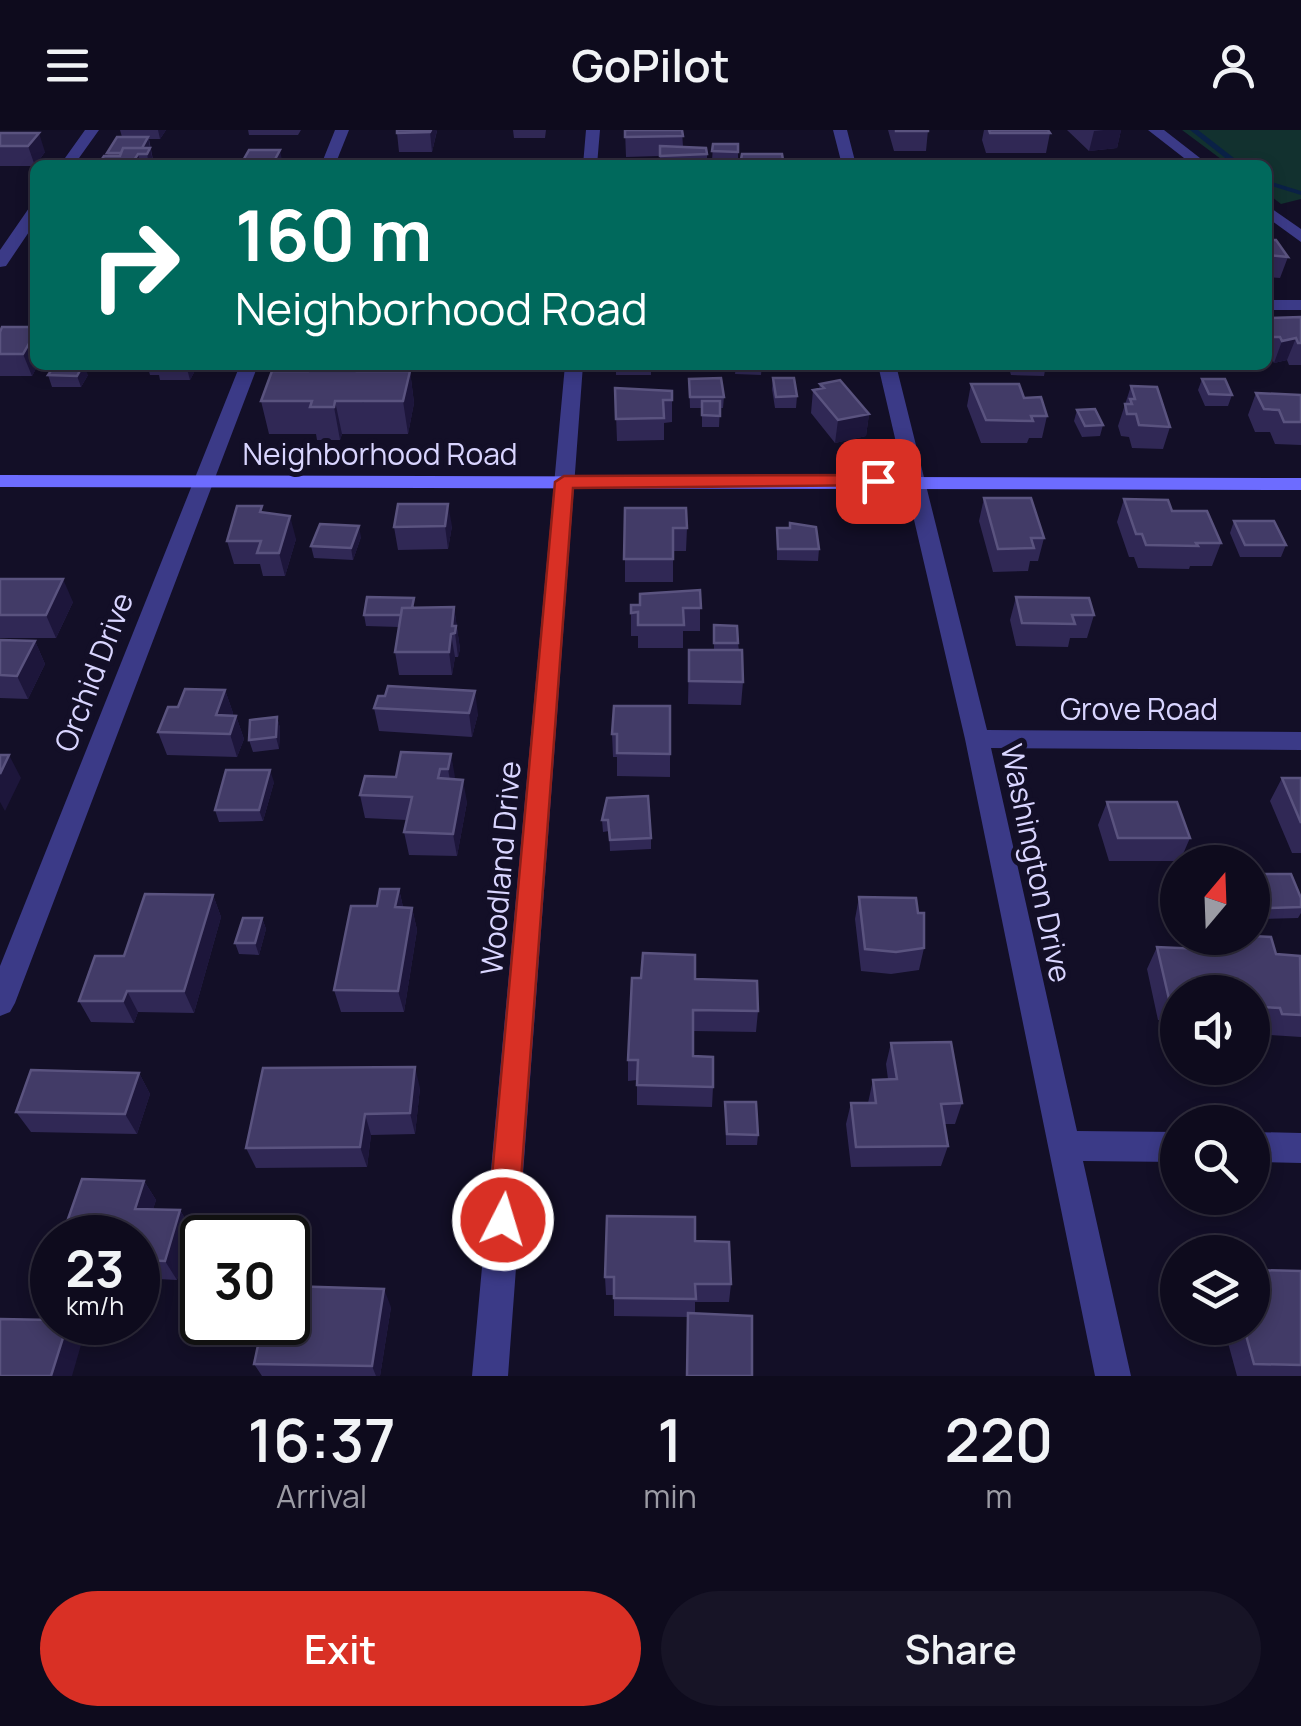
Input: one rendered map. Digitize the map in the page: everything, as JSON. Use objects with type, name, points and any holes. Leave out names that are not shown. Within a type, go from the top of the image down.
[{"type":"street","points":[[71,160],[92,130]]},
{"type":"street","points":[[330,160],[342,130]]},
{"type":"street","points":[[590,160],[593,130]]},
{"type":"street","points":[[840,130],[848,160]]},
{"type":"street","points":[[1155,130],[1195,160]]},
{"type":"street","points":[[1272,214],[1301,237]]},
{"type":"street","points":[[0,262],[30,218]]},
{"type":"street","points":[[1272,305],[1301,305]]},
{"type":"street","name":"Orchid Drive","points":[[0,1004],[246,370]]},
{"type":"street","name":"Woodland Drive","points":[[490,1376],[574,370]]},
{"type":"street","name":"Washington Drive","points":[[888,370],[978,740],[1113,1376]]},
{"type":"street","name":"Neighborhood Road","points":[[0,482],[1301,484]]},
{"type":"street","name":"Grove Road","points":[[978,740],[1301,741]]},
{"type":"street","points":[[1064,1146],[1160,1147]]},
{"type":"street","points":[[1270,1148],[1301,1148]]},
{"type":"green space","points":[[1182,130],[1301,130],[1301,199],[1281,204],[1272,197],[1272,160],[1222,160]]},
{"type":"building","points":[[397,130],[431,130],[397,133]]},
{"type":"building","points":[[625,130],[682,130],[683,136],[625,137]]},
{"type":"building","points":[[989,130],[1048,130],[1050,133],[990,133]]},
{"type":"building","points":[[0,133],[39,133],[28,146],[0,146]]},
{"type":"building","points":[[117,137],[148,137],[142,148],[107,153]]},
{"type":"building","points":[[713,144],[738,144],[738,152],[712,151]]},
{"type":"building","points":[[660,146],[706,148],[707,154],[660,156]]},
{"type":"building","points":[[123,148],[150,148],[134,160],[101,160],[104,156],[120,156]]},
{"type":"building","points":[[249,150],[280,150],[275,160],[243,160]]},
{"type":"building","points":[[742,154],[782,154],[783,160],[741,160]]},
{"type":"building","points":[[1272,240],[1276,240],[1288,257],[1272,255]]},
{"type":"building","points":[[1301,317],[1301,343],[1296,338],[1282,341],[1272,337],[1272,318]]},
{"type":"building","points":[[2,327],[30,327],[30,342],[23,354],[0,354]]},
{"type":"building","points":[[52,370],[80,370],[77,376],[48,375]]},
{"type":"building","points":[[272,371],[410,371],[403,401],[335,401],[334,407],[310,407],[312,401],[261,401]]},
{"type":"building","points":[[721,378],[724,397],[690,397],[689,379]]},
{"type":"building","points":[[773,378],[794,378],[797,396],[776,397]]},
{"type":"building","points":[[1202,379],[1225,379],[1232,395],[1209,394]]},
{"type":"building","points":[[840,380],[869,414],[838,420],[813,390],[824,388],[820,384]]},
{"type":"building","points":[[971,384],[1019,384],[1024,398],[1041,397],[1047,416],[1031,416],[1033,421],[986,420]]},
{"type":"building","points":[[1131,386],[1157,387],[1170,427],[1139,425],[1136,414],[1127,414],[1125,404],[1132,404],[1130,399],[1135,399]]},
{"type":"building","points":[[615,388],[672,391],[672,400],[663,400],[664,418],[616,419]]},
{"type":"building","points":[[1256,393],[1301,395],[1301,422],[1284,422],[1279,410],[1264,409]]},
{"type":"building","points":[[702,401],[720,401],[720,416],[702,415]]},
{"type":"building","points":[[1095,409],[1103,425],[1085,426],[1077,410]]},
{"type":"building","points":[[984,498],[1031,498],[1044,538],[1031,538],[1034,548],[998,549]]},
{"type":"building","points":[[1124,499],[1168,500],[1172,511],[1207,511],[1221,543],[1146,545],[1142,534],[1136,534]]},
{"type":"building","points":[[398,504],[448,504],[445,526],[394,527]]},
{"type":"building","points":[[237,506],[262,506],[260,512],[290,516],[279,553],[257,553],[261,541],[227,541]]},
{"type":"building","points":[[625,508],[686,508],[687,528],[673,528],[673,559],[624,559]]},
{"type":"building","points":[[1234,521],[1274,521],[1286,545],[1245,545]]},
{"type":"building","points":[[790,523],[816,527],[819,549],[778,549],[777,528],[790,528]]},
{"type":"building","points":[[320,524],[359,526],[351,548],[311,546]]},
{"type":"building","points":[[0,579],[63,579],[46,615],[0,615]]},
{"type":"building","points":[[700,590],[701,608],[683,608],[684,625],[638,625],[638,612],[631,613],[631,605],[640,605],[640,594]]},
{"type":"building","points":[[367,597],[414,598],[412,608],[402,608],[401,615],[364,615]]},
{"type":"building","points":[[1016,597],[1089,598],[1094,615],[1072,615],[1075,624],[1022,623]]},
{"type":"building","points":[[454,607],[452,626],[456,626],[449,652],[395,652],[402,608]]},
{"type":"building","points":[[714,625],[737,626],[738,643],[714,643]]},
{"type":"building","points":[[0,640],[35,641],[17,676],[0,675]]},
{"type":"building","points":[[689,650],[742,650],[743,682],[689,681]]},
{"type":"building","points":[[388,686],[475,691],[469,713],[374,708],[378,696],[385,696]]},
{"type":"building","points":[[185,689],[225,690],[216,715],[236,716],[230,734],[158,732],[168,707],[178,707]]},
{"type":"building","points":[[614,706],[670,706],[670,754],[617,753],[617,734],[612,734]]},
{"type":"building","points":[[277,717],[276,737],[249,740],[250,720]]},
{"type":"building","points":[[401,752],[451,754],[448,769],[440,769],[438,778],[463,780],[453,834],[404,832],[412,797],[360,795],[365,776],[396,777]]},
{"type":"building","points":[[0,755],[9,755],[0,774]]},
{"type":"building","points":[[226,770],[270,770],[259,810],[215,810]]},
{"type":"building","points":[[1282,778],[1301,778],[1301,823]]},
{"type":"building","points":[[648,796],[651,838],[610,840],[608,820],[602,820],[607,798]]},
{"type":"building","points":[[1107,802],[1177,802],[1190,838],[1118,838]]},
{"type":"building","points":[[1270,874],[1291,874],[1301,907],[1270,908]]},
{"type":"building","points":[[380,889],[399,889],[395,907],[412,908],[398,991],[334,990],[351,906],[377,906]]},
{"type":"building","points":[[145,894],[213,895],[184,991],[127,991],[123,1001],[79,1001],[95,956],[124,956]]},
{"type":"building","points":[[859,897],[916,898],[918,913],[924,913],[924,948],[896,952],[865,949]]},
{"type":"building","points":[[243,918],[262,918],[255,943],[235,943]]},
{"type":"building","points":[[1271,937],[1276,954],[1300,956],[1301,1015],[1282,1014],[1280,1008],[1270,1008],[1270,975],[1163,975],[1157,947],[1160,955],[1270,955]]},
{"type":"building","points":[[643,953],[695,955],[695,979],[757,981],[758,1011],[693,1010],[693,1056],[713,1057],[713,1087],[637,1085],[638,1060],[628,1060],[632,978],[641,978]]},
{"type":"building","points":[[951,1042],[962,1103],[941,1104],[948,1146],[856,1147],[851,1103],[876,1103],[873,1080],[897,1079],[891,1043]]},
{"type":"building","points":[[415,1067],[410,1113],[365,1114],[360,1147],[246,1148],[263,1068]]},
{"type":"building","points":[[31,1070],[139,1073],[125,1114],[16,1112]]},
{"type":"building","points":[[725,1102],[756,1102],[758,1135],[727,1134]]},
{"type":"building","points":[[82,1179],[144,1181],[135,1209],[180,1210],[165,1261],[160,1261],[160,1215],[69,1215]]},
{"type":"building","points":[[607,1216],[695,1217],[695,1241],[729,1242],[731,1284],[695,1284],[696,1299],[614,1298],[614,1277],[605,1277]]},
{"type":"building","points":[[1270,1270],[1301,1271],[1301,1365],[1254,1364],[1249,1345],[1270,1345]]},
{"type":"building","points":[[310,1287],[384,1289],[372,1366],[254,1364],[258,1345],[310,1345]]},
{"type":"building","points":[[688,1313],[752,1316],[752,1376],[687,1376]]},
{"type":"building","points":[[0,1319],[30,1320],[30,1345],[61,1345],[51,1376],[0,1376]]},
{"type":"waterway","points":[[1194,130],[1233,160]]},
{"type":"waterway","points":[[1272,184],[1301,193]]},
{"type":"route","points":[[503,1220],[564,482],[878,481]]}]
